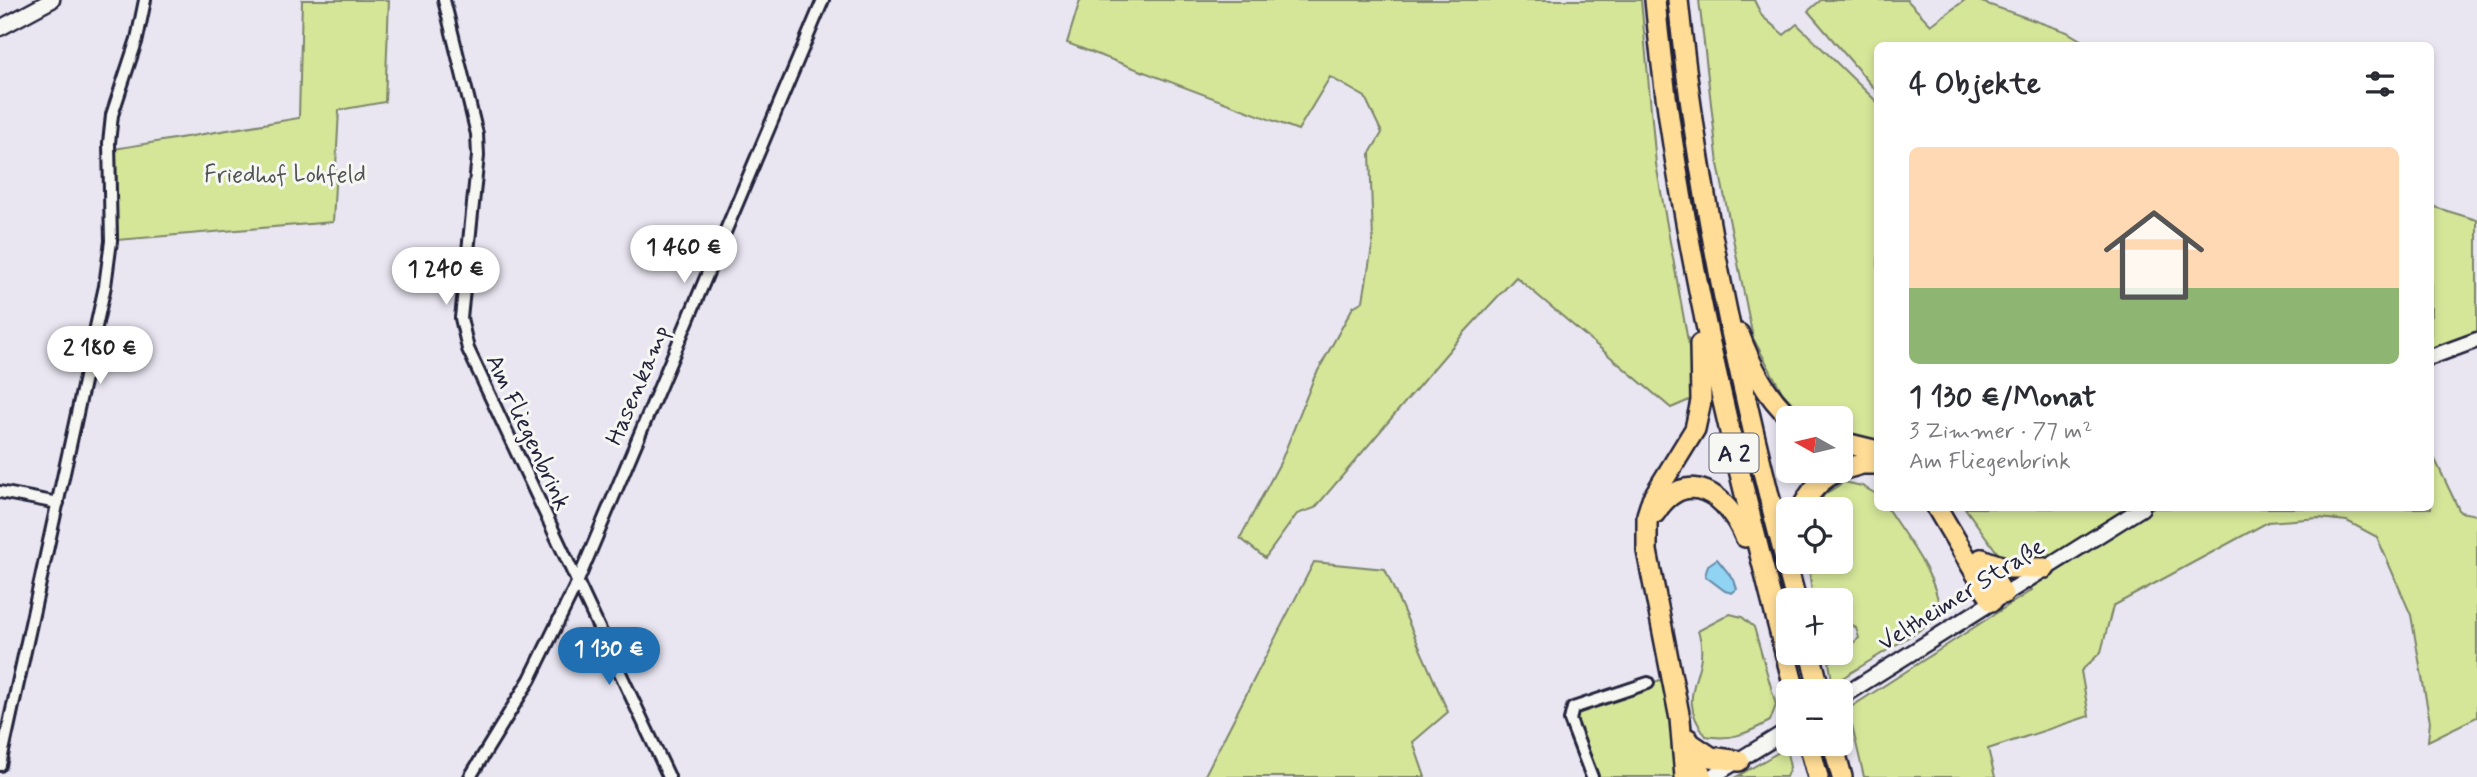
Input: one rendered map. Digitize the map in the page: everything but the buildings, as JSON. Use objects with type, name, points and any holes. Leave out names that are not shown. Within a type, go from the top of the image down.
[{"type":"highway","name":"A 2","points":[[1655,0],[1674,158],[1699,305],[1792,679]]},
{"type":"highway","name":"A 2","points":[[1678,0],[1696,154],[1720,285],[1738,375],[1793,588]]},
{"type":"highway","points":[[1720,285],[1751,364],[1777,406]]},
{"type":"highway","points":[[1685,777],[1680,719],[1647,551],[1647,515],[1653,499],[1695,429],[1701,401],[1699,305]]},
{"type":"highway","points":[[1853,445],[1874,450]]},
{"type":"highway","points":[[1853,466],[1874,464]]},
{"type":"highway","points":[[1807,497],[1818,483]]},
{"type":"highway","points":[[1647,551],[1654,515],[1662,501],[1681,491],[1702,489],[1726,502],[1737,516],[1772,601]]},
{"type":"highway","points":[[1939,511],[1997,598]]},
{"type":"highway","points":[[1951,511],[1982,559],[1997,598]]},
{"type":"highway","points":[[1982,559],[1999,567],[2045,568]]},
{"type":"highway","points":[[1680,719],[1702,777]]},
{"type":"highway","points":[[1690,743],[1712,757],[1739,761]]},
{"type":"highway","points":[[1812,756],[1818,777]]},
{"type":"highway","points":[[1836,756],[1842,777]]},
{"type":"main road","points":[[0,28],[52,0]]},
{"type":"main road","points":[[2434,356],[2477,341]]},
{"type":"main road","name":"Veltheimer Straße","points":[[1853,690],[2137,511]]},
{"type":"main road","points":[[1711,777],[1776,738]]},
{"type":"street","points":[[0,765],[105,286],[111,241],[108,143],[112,115],[137,40],[145,0]]},
{"type":"street","name":"Am Fliegenbrink","points":[[444,0],[477,134],[478,156],[461,318],[468,349],[669,777]]},
{"type":"street","name":"Hasenkamp","points":[[470,777],[530,679],[577,583],[824,0]]},
{"type":"street","points":[[0,492],[58,503]]},
{"type":"street","points":[[1592,777],[1570,720],[1573,708],[1648,683]]},
{"type":"green space","name":"Friedhof Lohfeld","points":[[302,0],[389,0],[385,102],[339,110],[333,222],[118,240],[114,149],[299,118]]},
{"type":"green space","points":[[1080,0],[1641,0],[1656,164],[1691,358],[1694,398],[1671,408],[1516,277],[1464,333],[1315,508],[1297,514],[1265,558],[1240,538],[1281,461],[1314,378],[1353,307],[1363,301],[1373,241],[1370,153],[1382,133],[1365,97],[1330,77],[1298,130],[1067,43]]},
{"type":"green space","points":[[1699,0],[1754,0],[1762,16],[1784,35],[1797,24],[1874,99],[1874,441],[1853,437],[1853,406],[1795,406],[1782,392],[1753,338],[1718,164]]},
{"type":"green space","points":[[1821,0],[1907,0],[1931,25],[1965,0],[1976,0],[2067,32],[2084,42],[1874,42],[1874,88],[1808,11]]},
{"type":"green space","points":[[2434,207],[2477,220],[2477,333],[2434,349]]},
{"type":"green space","points":[[2434,457],[2460,512],[2477,515],[2477,717],[2428,741],[2430,722],[2411,615],[2377,537],[2347,521],[2319,518],[2268,522],[2113,606],[2101,652],[2081,671],[2089,716],[1988,749],[1995,777],[1864,777],[1853,730],[1853,706],[2032,590],[2012,559],[2002,559],[1967,511],[2434,511]]},
{"type":"green space","points":[[1842,483],[1862,486],[1874,493],[1874,511],[1889,511],[1911,544],[1933,584],[1940,612],[1931,623],[1841,679],[1832,679],[1829,665],[1853,665],[1853,643],[1859,638],[1853,625],[1853,588],[1811,588],[1810,574],[1853,574],[1853,497],[1823,497]]},
{"type":"green space","points":[[1314,562],[1385,569],[1448,712],[1413,742],[1425,777],[1204,777]]},
{"type":"green space","points":[[1730,614],[1742,617],[1754,627],[1776,705],[1770,721],[1731,737],[1706,736],[1692,707],[1692,694],[1701,659],[1698,631]]},
{"type":"green space","points":[[1665,678],[1679,777],[1596,777],[1575,721],[1577,714]]},
{"type":"green space","points":[[1776,754],[1776,756],[1788,756],[1790,767],[1786,777],[1736,777]]},
{"type":"water","points":[[1717,559],[1734,580],[1737,589],[1732,593],[1705,576],[1708,565]]}]
